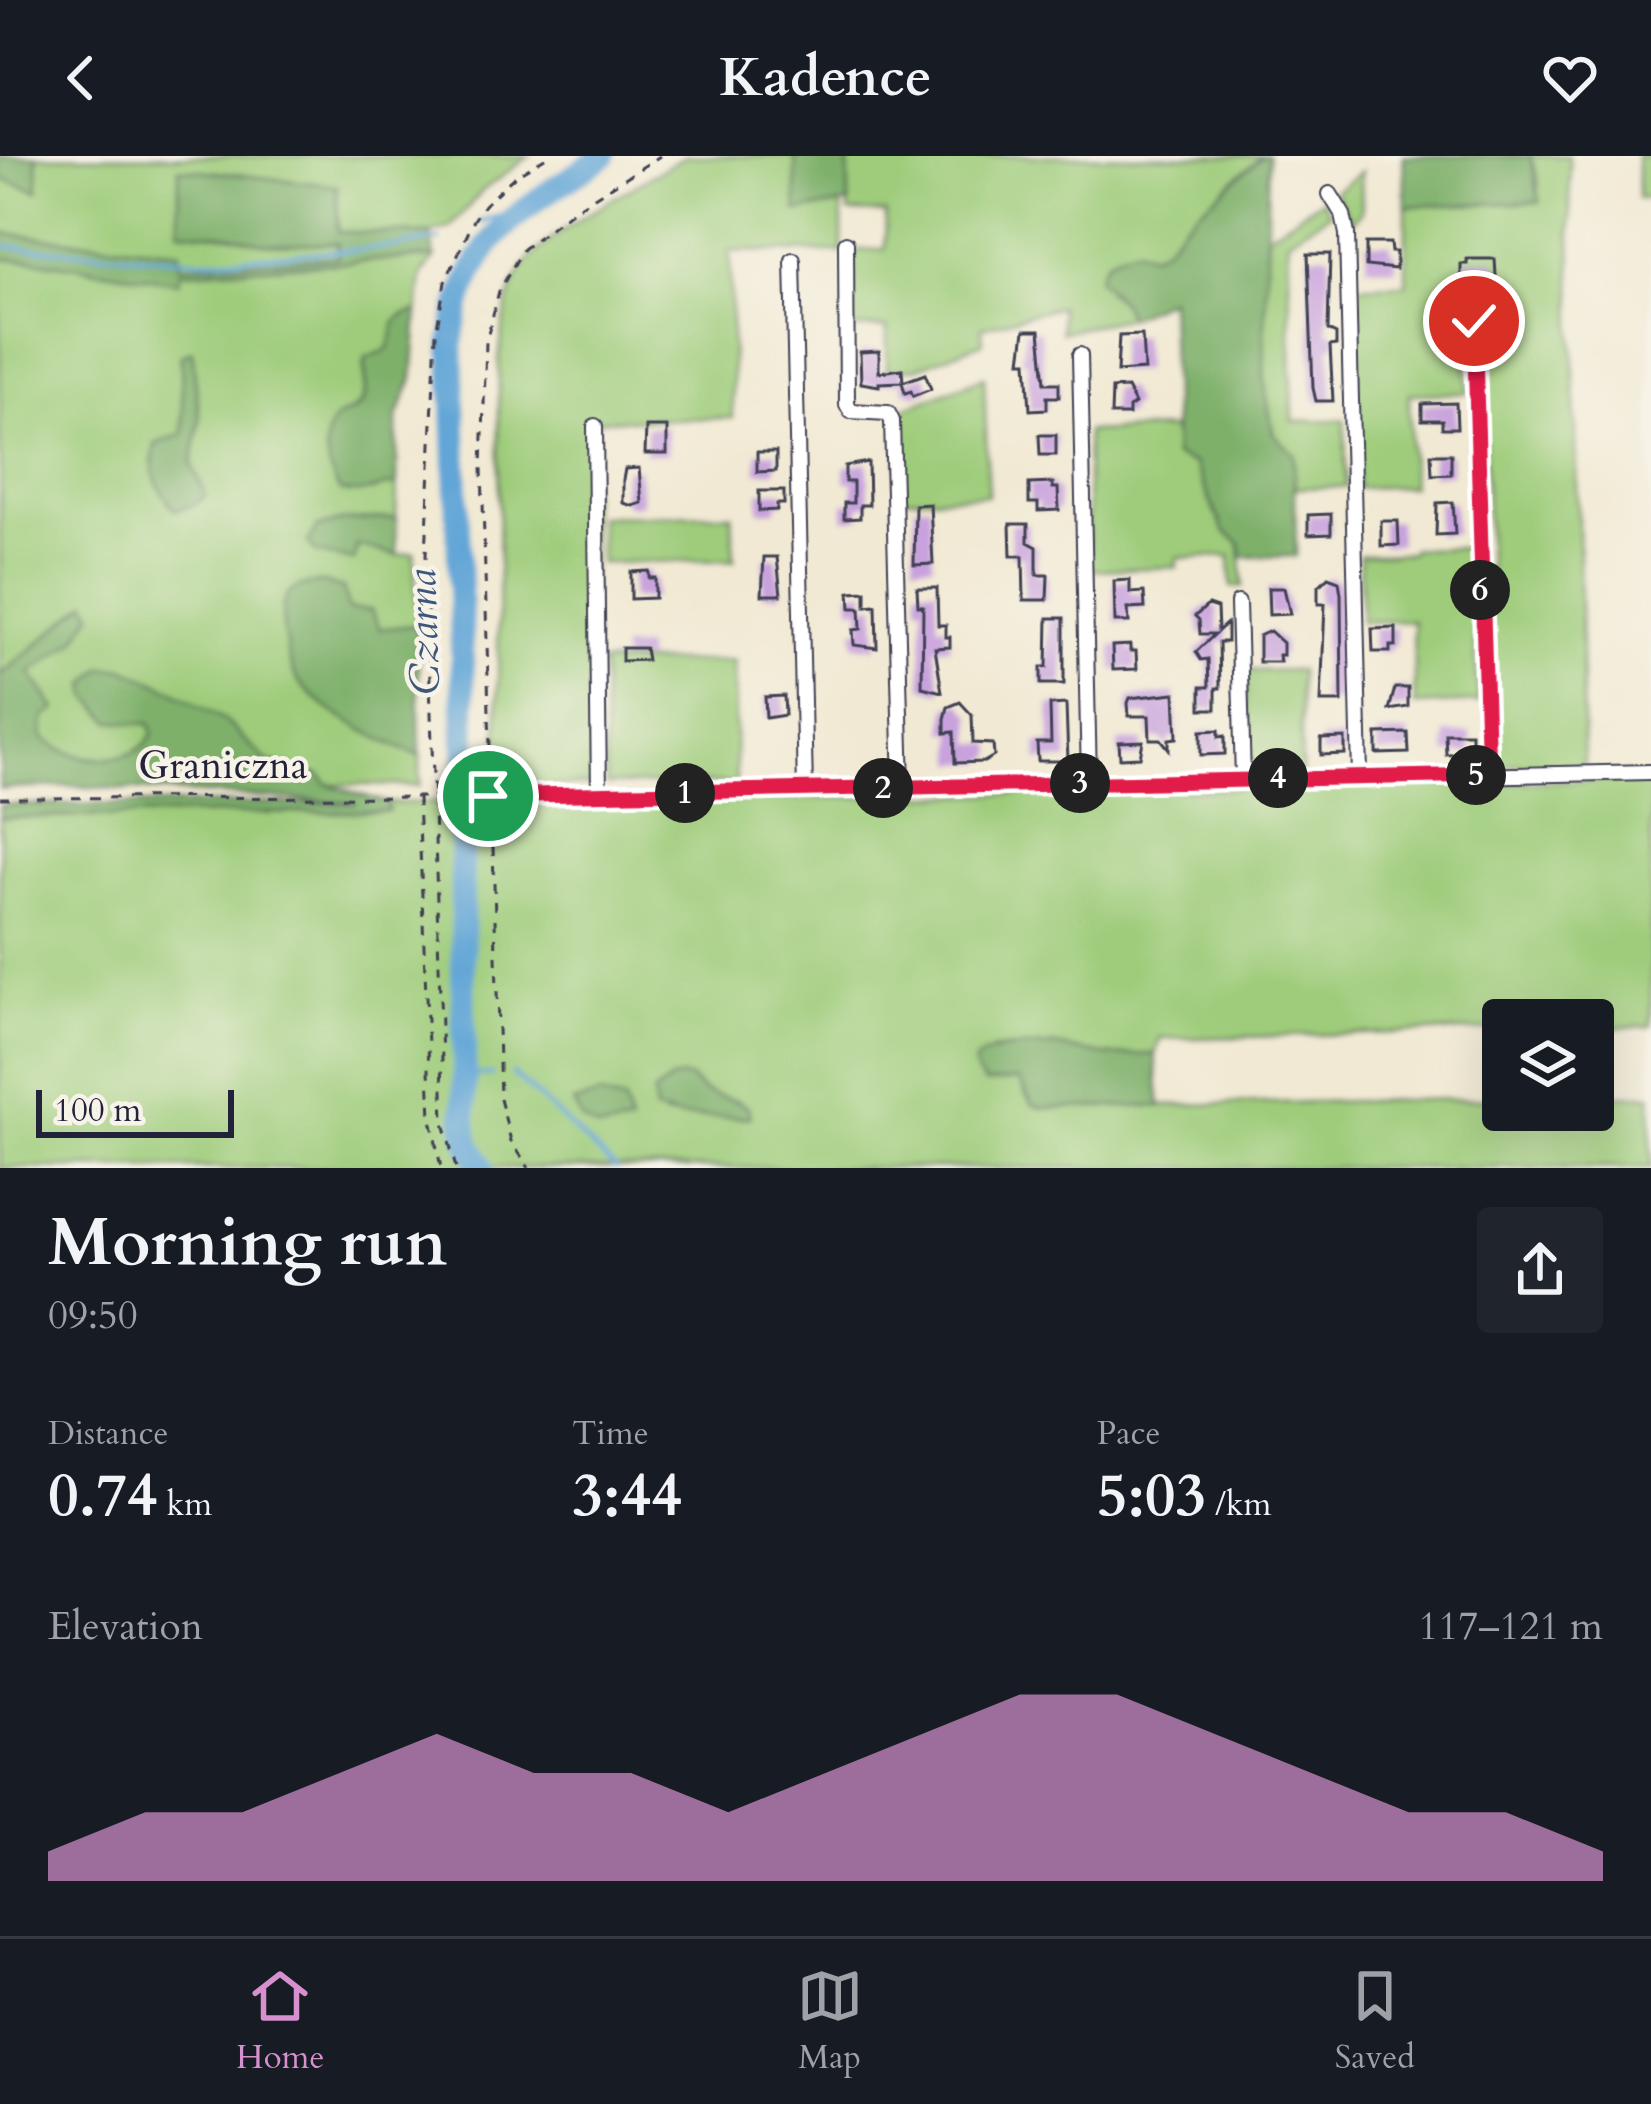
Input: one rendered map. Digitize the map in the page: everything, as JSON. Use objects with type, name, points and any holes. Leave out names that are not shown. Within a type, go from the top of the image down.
[{"type":"street","points":[[1330,194],[1345,220],[1347,234],[1360,776]]},
{"type":"street","points":[[845,243],[847,405],[851,411],[888,412],[892,421],[902,787]]},
{"type":"street","points":[[793,260],[805,790]]},
{"type":"street","points":[[1474,321],[1488,775]]},
{"type":"street","points":[[1080,355],[1089,782]]},
{"type":"street","points":[[595,426],[599,795]]},
{"type":"street","points":[[1238,603],[1243,779]]},
{"type":"street","points":[[490,797],[1651,772]]},
{"type":"path","points":[[456,1168],[444,1123],[426,555],[436,333],[445,282],[473,220],[515,176],[548,156]]},
{"type":"path","points":[[529,1168],[511,1141],[500,1099],[482,467],[486,342],[499,291],[524,249],[575,209],[660,156]]},
{"type":"path","points":[[418,796],[431,1119],[441,1168]]},
{"type":"path","name":"Graniczna","points":[[0,798],[490,797]]},
{"type":"green space","points":[[0,156],[37,156],[38,191],[0,178]]},
{"type":"green space","points":[[37,156],[529,156],[482,191],[450,228],[431,234],[338,232],[337,186],[179,168],[180,229],[268,244],[337,243],[338,257],[179,266],[179,251],[0,233],[0,178],[37,191]]},
{"type":"green space","points":[[685,156],[795,156],[797,211],[842,205],[842,252],[730,251],[733,418],[589,420],[595,785],[498,787],[499,361],[508,303],[522,270],[552,239]]},
{"type":"green space","points":[[795,156],[848,156],[849,203],[797,212]]},
{"type":"green space","points":[[848,156],[1262,156],[1186,221],[1164,247],[1107,291],[1123,303],[1128,317],[1061,332],[1059,306],[982,327],[983,342],[916,368],[887,371],[887,328],[850,328],[849,251],[885,249],[886,213],[849,212]]},
{"type":"green space","points":[[1262,156],[1268,156],[1264,379],[1273,433],[1294,454],[1296,556],[1242,557],[1240,543],[1224,531],[1194,464],[1174,456],[1169,299],[1128,317],[1122,303],[1098,279],[1106,261],[1116,254],[1136,248],[1151,254],[1164,247],[1186,221]]},
{"type":"green space","points":[[1403,156],[1530,156],[1540,202],[1406,206]]},
{"type":"green space","points":[[1530,156],[1569,156],[1584,768],[1494,765],[1482,363],[1467,363],[1468,393],[1409,394],[1411,486],[1358,488],[1354,286],[1406,284],[1406,206],[1539,202]]},
{"type":"green space","points":[[1637,156],[1651,156],[1651,198],[1638,199]]},
{"type":"green space","points":[[179,168],[337,186],[338,232],[431,234],[435,257],[180,272],[179,282],[0,259],[0,233],[179,251],[180,266],[338,257],[337,243],[268,244],[179,230]]},
{"type":"green space","points":[[1361,172],[1362,211],[1353,221],[1335,191]]},
{"type":"green space","points":[[1322,199],[1330,213],[1288,239],[1293,421],[1345,420],[1346,487],[1294,488],[1294,454],[1274,433],[1263,392],[1268,234]]},
{"type":"green space","points":[[435,257],[422,275],[418,312],[402,315],[387,351],[364,365],[361,402],[342,415],[373,491],[397,485],[396,518],[341,521],[317,528],[354,560],[357,546],[397,555],[414,553],[417,625],[380,629],[333,710],[420,756],[420,786],[327,784],[320,775],[268,762],[224,720],[148,680],[111,720],[150,724],[153,734],[144,745],[117,757],[84,757],[43,737],[43,718],[56,709],[30,673],[76,640],[0,676],[0,259],[179,281],[179,272]],"holes":[[[181,356],[200,420],[192,464],[156,444],[183,434]]]},
{"type":"green space","points":[[418,312],[413,379],[397,417],[397,485],[356,493],[340,491],[326,455],[330,427],[364,400],[366,358],[387,350],[397,321]]},
{"type":"green space","points":[[192,351],[200,420],[192,464],[206,495],[194,505],[175,510],[156,479],[153,463],[156,444],[183,434],[181,355]]},
{"type":"green space","points":[[984,377],[988,495],[900,498],[897,411]]},
{"type":"green space","points":[[1173,429],[1174,456],[1194,463],[1215,513],[1240,543],[1243,586],[1232,587],[1230,556],[1177,558],[1177,567],[1089,570],[1086,432]]},
{"type":"green space","points":[[732,514],[734,560],[600,563],[599,516]]},
{"type":"green space","points":[[396,518],[397,555],[357,546],[354,561],[316,553],[308,542],[317,528],[341,521]]},
{"type":"green space","points":[[1471,548],[1478,702],[1415,705],[1413,621],[1361,622],[1360,555]]},
{"type":"green space","points":[[322,583],[343,588],[348,609],[371,610],[380,629],[417,625],[420,756],[340,716],[297,678],[287,649],[283,605],[298,587]]},
{"type":"green space","points":[[87,602],[93,613],[76,641],[30,673],[56,709],[44,718],[43,737],[54,746],[100,759],[144,746],[153,734],[150,724],[111,721],[89,697],[87,684],[103,668],[123,668],[224,720],[268,762],[320,775],[327,784],[387,803],[389,811],[0,818],[0,805],[357,803],[72,786],[0,789],[0,676]]},
{"type":"green space","points":[[734,661],[736,783],[606,785],[602,663]]},
{"type":"green space","points":[[1299,670],[1302,772],[1249,774],[1246,671]]},
{"type":"green space","points":[[1651,779],[1651,1026],[1614,1027],[1614,999],[1482,999],[1482,1031],[1160,1039],[1155,1054],[1108,1056],[1054,1046],[992,1050],[986,1083],[1019,1079],[1027,1097],[1043,1108],[1482,1098],[1482,1131],[1614,1131],[1614,1096],[1651,1095],[1651,1168],[0,1168],[0,818],[388,811],[387,803],[736,800]],"holes":[[[672,1079],[695,1083],[708,1095],[738,1100],[750,1117],[664,1116],[653,1094]]]},
{"type":"green space","points":[[1054,1046],[1108,1056],[1155,1054],[1161,1106],[1043,1108],[1033,1105],[1019,1080],[985,1083],[975,1071],[976,1061],[984,1055]]},
{"type":"green space","points":[[682,1077],[748,1107],[750,1117],[680,1117],[655,1112],[653,1094]]},
{"type":"green space","points":[[599,1096],[624,1102],[630,1125],[598,1130],[582,1120],[573,1103]]},
{"type":"building","points":[[1366,243],[1390,243],[1391,252],[1396,252],[1396,269],[1366,266]]},
{"type":"building","points":[[1308,254],[1330,254],[1328,330],[1336,334],[1336,345],[1330,346],[1333,401],[1316,401],[1313,388]]},
{"type":"building","points":[[1467,259],[1495,259],[1496,276],[1461,278],[1461,264],[1467,264]]},
{"type":"building","points":[[1025,330],[1040,330],[1045,383],[1059,383],[1059,397],[1047,397],[1047,409],[1030,410],[1027,361],[1021,361]]},
{"type":"building","points":[[1142,335],[1144,370],[1117,372],[1119,336]]},
{"type":"building","points":[[879,351],[879,372],[902,369],[903,382],[925,374],[931,389],[913,396],[911,391],[905,393],[902,382],[861,383],[860,352]]},
{"type":"building","points":[[1127,388],[1135,404],[1129,415],[1111,415],[1112,389]]},
{"type":"building","points":[[1456,403],[1457,428],[1442,428],[1442,420],[1422,420],[1422,404]]},
{"type":"building","points":[[646,427],[667,427],[667,454],[645,454]]},
{"type":"building","points":[[1039,435],[1056,435],[1056,455],[1040,455]]},
{"type":"building","points":[[757,452],[776,452],[776,471],[757,472]]},
{"type":"building","points":[[1431,454],[1451,454],[1451,474],[1432,475]]},
{"type":"building","points":[[868,462],[869,505],[860,505],[860,518],[844,519],[844,503],[853,503],[853,482],[845,482],[845,466]]},
{"type":"building","points":[[639,468],[642,503],[623,503],[625,469]]},
{"type":"building","points":[[1053,483],[1058,488],[1059,510],[1038,511],[1038,503],[1029,503],[1029,484]]},
{"type":"building","points":[[759,491],[784,491],[784,504],[777,504],[777,510],[759,511]]},
{"type":"building","points":[[1453,502],[1455,534],[1436,535],[1437,503]]},
{"type":"building","points":[[930,504],[933,564],[914,565],[915,505]]},
{"type":"building","points":[[1331,514],[1331,534],[1308,535],[1308,515]]},
{"type":"building","points":[[1381,521],[1398,521],[1399,545],[1381,546]]},
{"type":"building","points":[[1010,524],[1028,524],[1028,542],[1037,547],[1037,575],[1048,575],[1047,600],[1024,600],[1023,556],[1011,556]]},
{"type":"building","points":[[764,557],[777,557],[781,595],[762,595]]},
{"type":"building","points":[[649,571],[649,578],[655,578],[655,598],[631,599],[631,572]]},
{"type":"building","points":[[1328,577],[1339,581],[1341,594],[1342,702],[1321,702],[1325,604],[1318,604],[1318,587]]},
{"type":"building","points":[[1130,580],[1130,593],[1144,592],[1145,608],[1128,609],[1129,622],[1115,622],[1114,581]]},
{"type":"building","points":[[917,588],[937,588],[938,625],[946,625],[946,637],[950,637],[950,647],[935,648],[942,692],[922,687],[923,606],[918,606]]},
{"type":"building","points":[[1268,588],[1284,588],[1290,614],[1269,615]]},
{"type":"building","points":[[866,591],[866,606],[876,605],[877,648],[854,645],[853,630],[861,629],[860,608],[851,608],[850,592]]},
{"type":"building","points":[[1208,605],[1217,608],[1218,631],[1227,623],[1227,642],[1219,642],[1216,709],[1201,709],[1201,687],[1209,687],[1208,659],[1201,660],[1196,652],[1215,634],[1200,634],[1195,616]]},
{"type":"building","points":[[1048,618],[1064,618],[1064,684],[1041,684],[1041,667],[1047,667]]},
{"type":"building","points":[[1396,628],[1396,646],[1390,646],[1390,652],[1373,652],[1372,629]]},
{"type":"building","points":[[1270,631],[1283,643],[1283,655],[1279,655],[1280,662],[1259,662],[1259,636]]},
{"type":"building","points":[[1130,645],[1130,651],[1136,651],[1137,669],[1113,670],[1112,646]]},
{"type":"building","points":[[622,648],[645,648],[647,660],[622,661]]},
{"type":"building","points":[[1395,688],[1408,688],[1408,707],[1389,710]]},
{"type":"building","points":[[1175,693],[1177,738],[1169,739],[1169,749],[1161,739],[1150,739],[1149,716],[1129,716],[1128,703],[1130,698]]},
{"type":"building","points":[[784,696],[785,715],[766,718],[765,697]]},
{"type":"building","points":[[960,702],[972,715],[973,743],[993,744],[994,756],[984,762],[955,763],[954,732],[945,733],[945,719],[948,707]]},
{"type":"building","points":[[1066,704],[1068,761],[1038,761],[1037,743],[1051,743],[1050,705]]},
{"type":"building","points":[[1219,730],[1219,737],[1225,736],[1225,754],[1201,755],[1201,731]]},
{"type":"building","points":[[1408,733],[1409,753],[1377,754],[1377,734]]},
{"type":"building","points":[[1445,733],[1471,733],[1471,753],[1446,754]]},
{"type":"building","points":[[1345,738],[1345,754],[1321,755],[1321,739]]},
{"type":"building","points":[[1143,741],[1140,757],[1120,758],[1119,742]]},
{"type":"waterway","name":"Czarna","points":[[482,1168],[465,1127],[461,813],[466,774],[452,342],[471,276],[502,230],[604,156]]},
{"type":"waterway","points":[[482,222],[522,209]]},
{"type":"waterway","points":[[0,246],[204,260],[439,240]]},
{"type":"waterway","points":[[513,1074],[615,1168]]},
{"type":"waterway","points":[[465,1075],[492,1075]]},
{"type":"route","points":[[488,796],[1488,775],[1474,321]]}]
